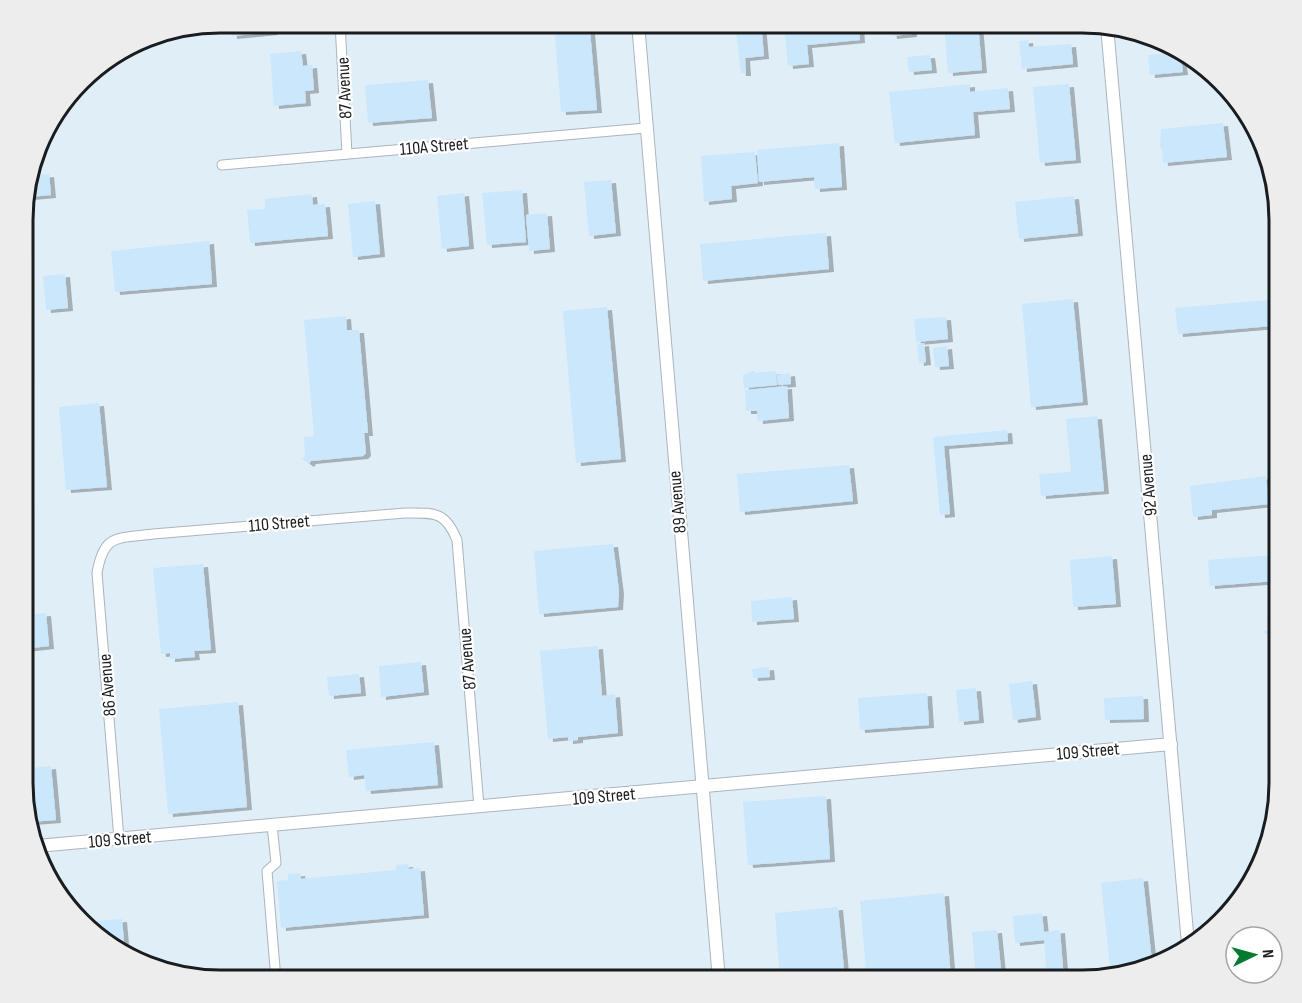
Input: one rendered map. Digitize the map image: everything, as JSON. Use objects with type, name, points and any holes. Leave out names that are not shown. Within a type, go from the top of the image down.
[{"type":"street","name":"87 Avenue","points":[[341,33],[347,154]]},
{"type":"street","name":"89 Avenue","points":[[639,33],[718,970]]},
{"type":"street","name":"92 Avenue","points":[[1108,35],[1187,937]]},
{"type":"street","name":"110A Street","points":[[222,165],[646,128]]},
{"type":"street","name":"110 Street","points":[[116,539],[405,513],[432,513],[442,516]]},
{"type":"street","name":"87 Avenue","points":[[442,516],[450,523],[458,540],[479,807]]},
{"type":"street","name":"86 Avenue","points":[[116,539],[101,551],[97,573],[119,839]]},
{"type":"street","name":"109 Street","points":[[44,845],[1171,744]]},
{"type":"street","points":[[272,825],[276,863],[267,871],[275,970]]},
{"type":"shaded area","points":[[220,33],[1094,33],[1153,47],[1196,72],[1230,106],[1244,127],[1259,160],[1269,208],[1269,795],[1263,831],[1255,854],[1230,897],[1196,931],[1175,945],[1130,964],[1094,970],[208,970],[172,964],[149,956],[106,931],[72,897],[52,865],[39,831],[33,795],[33,220],[35,196],[39,172],[52,138],[72,106],[88,88],[116,65],[138,52],[172,39]]},
{"type":"building","points":[[232,33],[263,33],[232,36]]},
{"type":"building","points":[[590,33],[597,110],[561,112],[555,35]]},
{"type":"building","points":[[736,33],[762,33],[764,56],[745,58],[746,73],[741,73]]},
{"type":"building","points":[[785,33],[860,33],[860,40],[807,45],[809,64],[788,66]]},
{"type":"building","points":[[892,33],[912,33],[912,34],[892,36]]},
{"type":"building","points":[[945,33],[979,33],[982,70],[948,73]]},
{"type":"building","points":[[1028,40],[1029,47],[1071,44],[1073,64],[1022,69],[1019,41]]},
{"type":"building","points":[[301,51],[303,66],[312,65],[314,90],[305,91],[306,103],[274,106],[270,54]]},
{"type":"building","points":[[1166,53],[1182,62],[1183,72],[1150,75],[1148,55]]},
{"type":"building","points":[[930,55],[932,70],[909,72],[907,57]]},
{"type":"building","points":[[428,80],[432,118],[368,123],[365,85]]},
{"type":"building","points":[[970,84],[970,92],[1008,88],[1010,109],[973,112],[975,135],[895,143],[889,92]]},
{"type":"building","points":[[1069,84],[1076,160],[1040,163],[1033,87]]},
{"type":"building","points":[[1223,123],[1227,157],[1163,163],[1162,148],[1160,148],[1161,129]]},
{"type":"building","points":[[839,143],[842,187],[815,189],[814,177],[759,182],[757,150]]},
{"type":"building","points":[[755,152],[758,183],[731,186],[732,199],[704,202],[701,156]]},
{"type":"building","points":[[49,174],[51,195],[35,196],[38,175]]},
{"type":"building","points":[[611,180],[616,233],[589,236],[584,182]]},
{"type":"building","points":[[522,190],[526,242],[487,245],[482,193]]},
{"type":"building","points":[[464,193],[469,246],[442,249],[437,196]]},
{"type":"building","points":[[312,194],[313,205],[325,204],[328,236],[250,243],[247,210],[265,209],[265,199]]},
{"type":"building","points":[[1074,196],[1078,233],[1019,239],[1015,202]]},
{"type":"building","points":[[375,201],[380,254],[353,257],[348,204]]},
{"type":"building","points":[[547,213],[550,249],[529,251],[526,215]]},
{"type":"building","points":[[826,233],[829,269],[703,281],[700,244]]},
{"type":"building","points":[[209,241],[212,284],[115,292],[111,251]]},
{"type":"building","points":[[65,274],[68,308],[46,310],[43,276]]},
{"type":"building","points":[[1073,299],[1083,402],[1031,407],[1022,304]]},
{"type":"building","points":[[1269,300],[1269,326],[1178,334],[1175,308]]},
{"type":"building","points":[[607,307],[621,459],[576,463],[563,311]]},
{"type":"building","points":[[346,316],[347,330],[359,330],[368,433],[364,433],[366,453],[363,456],[311,461],[309,464],[302,459],[305,456],[304,437],[314,436],[304,320]]},
{"type":"building","points":[[946,317],[948,339],[916,342],[914,319]]},
{"type":"building","points":[[924,343],[926,362],[919,363],[917,344]]},
{"type":"building","points":[[947,346],[949,366],[935,367],[933,348]]},
{"type":"building","points":[[755,370],[755,373],[776,371],[777,385],[744,388],[743,375]]},
{"type":"building","points":[[790,373],[791,384],[778,385],[777,375]]},
{"type":"building","points":[[787,386],[789,418],[758,421],[757,411],[746,411],[745,390]]},
{"type":"building","points":[[99,403],[107,487],[66,490],[59,407]]},
{"type":"building","points":[[1097,416],[1104,491],[1041,496],[1039,474],[1071,472],[1066,419]]},
{"type":"building","points":[[1007,430],[1008,441],[944,446],[950,514],[940,515],[933,437]]},
{"type":"building","points":[[849,465],[853,501],[740,512],[737,474]]},
{"type":"building","points":[[1266,476],[1269,504],[1212,510],[1212,515],[1193,517],[1190,486]]},
{"type":"building","points":[[613,544],[619,591],[618,607],[539,614],[534,551]]},
{"type":"building","points":[[1269,555],[1269,581],[1210,586],[1208,560]]},
{"type":"building","points":[[1112,556],[1116,604],[1073,607],[1070,560]]},
{"type":"building","points":[[203,564],[211,650],[194,651],[195,657],[170,659],[170,653],[161,654],[153,568]]},
{"type":"building","points":[[792,597],[794,619],[752,622],[751,601]]},
{"type":"building","points":[[46,613],[49,646],[33,648],[33,614]]},
{"type":"building","points":[[1267,620],[1269,620],[1269,644],[1268,634],[1264,631],[1268,630]]},
{"type":"building","points":[[598,646],[602,696],[615,694],[618,733],[578,737],[578,740],[568,741],[568,737],[548,739],[540,651]]},
{"type":"building","points":[[421,662],[424,692],[381,697],[379,666]]},
{"type":"building","points":[[769,667],[770,677],[753,678],[752,669]]},
{"type":"building","points":[[359,674],[361,693],[329,696],[327,677]]},
{"type":"building","points":[[1032,681],[1036,717],[1013,720],[1009,684]]},
{"type":"building","points":[[976,688],[979,720],[959,722],[956,690]]},
{"type":"building","points":[[927,693],[929,725],[860,730],[858,698]]},
{"type":"building","points":[[1143,696],[1144,719],[1105,720],[1104,698]]},
{"type":"building","points":[[238,702],[247,807],[168,814],[159,709]]},
{"type":"building","points":[[434,742],[438,785],[366,791],[364,775],[349,777],[346,750]]},
{"type":"building","points":[[51,766],[56,820],[37,821],[33,795],[33,768]]},
{"type":"building","points":[[826,796],[830,859],[748,865],[743,802]]},
{"type":"building","points":[[408,864],[409,869],[420,868],[424,915],[281,928],[277,881],[288,880],[288,874],[300,873],[301,879],[396,870],[396,865]]},
{"type":"building","points":[[1143,878],[1151,957],[1130,964],[1110,967],[1101,883]]},
{"type":"building","points":[[944,893],[950,970],[866,970],[860,901]]},
{"type":"building","points":[[838,907],[844,970],[779,970],[775,913]]},
{"type":"building","points":[[1042,913],[1044,932],[1060,930],[1063,970],[1046,970],[1044,940],[1015,943],[1013,916]]},
{"type":"building","points":[[122,919],[124,943],[106,931],[95,921]]},
{"type":"building","points":[[997,930],[1001,970],[975,970],[972,932]]}]
